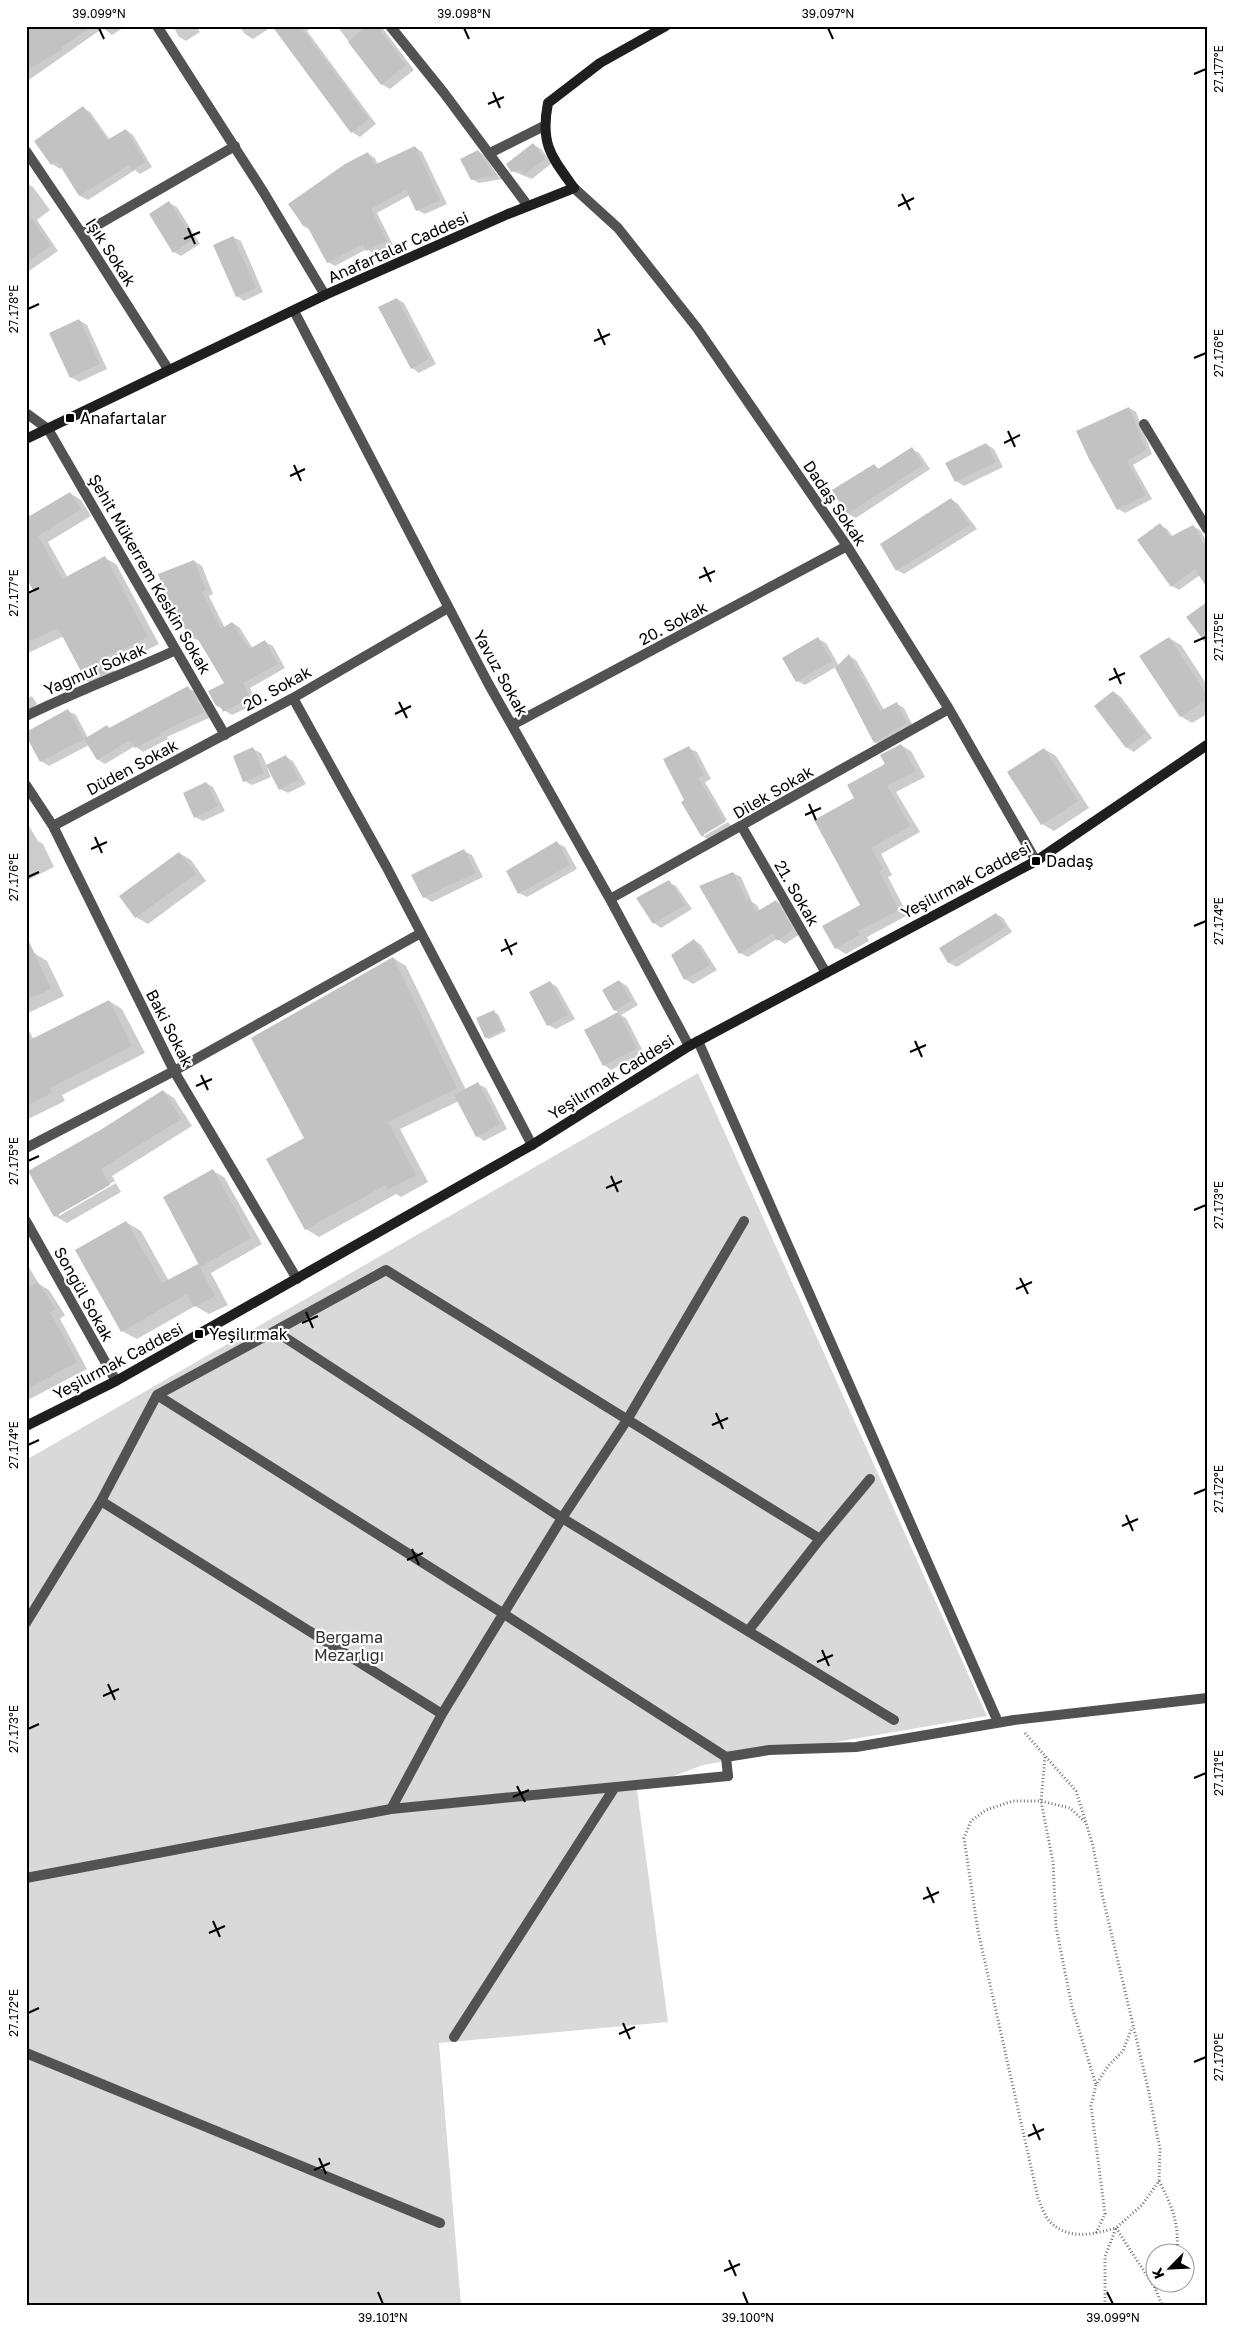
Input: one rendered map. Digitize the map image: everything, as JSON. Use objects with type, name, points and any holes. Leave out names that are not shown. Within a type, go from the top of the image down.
[{"type":"street","points":[[157,26],[234,146],[325,296]]},
{"type":"street","points":[[390,26],[490,153],[528,206]]},
{"type":"street","points":[[574,188],[551,156],[544,126],[548,104],[600,63],[666,26]]},
{"type":"street","points":[[490,153],[544,126]]},
{"type":"street","points":[[82,234],[234,146]]},
{"type":"street","name":"Işık Sokak","points":[[26,151],[82,234],[168,369]]},
{"type":"street","name":"Anafartalar Caddesi","points":[[26,440],[168,369],[325,296],[528,206],[574,188]]},
{"type":"street","name":"Dadaş Sokak","points":[[574,188],[618,228],[697,328],[847,546],[949,709],[1036,861]]},
{"type":"street","name":"Yavuz Sokak","points":[[294,311],[448,608],[512,726],[694,1044],[998,1722]]},
{"type":"street","points":[[26,413],[48,430]]},
{"type":"street","points":[[1144,424],[1207,529]]},
{"type":"street","name":"Şehit Mükerrem Keskin Sokak","points":[[48,430],[225,734]]},
{"type":"street","name":"20. Sokak","points":[[512,726],[847,546]]},
{"type":"street","name":"20. Sokak","points":[[225,734],[292,698],[448,608]]},
{"type":"street","name":"Yağmur Sokak","points":[[26,716],[76,692],[123,675],[176,650]]},
{"type":"street","points":[[292,698],[421,933],[532,1145]]},
{"type":"street","name":"Dilek Sokak","points":[[610,900],[949,709]]},
{"type":"street","name":"Düden Sokak","points":[[53,826],[225,734]]},
{"type":"street","name":"Yeşilırmak Caddesi","points":[[26,1426],[116,1381],[532,1145],[694,1044],[1036,861],[1207,746]]},
{"type":"street","name":"Baki Sokak","points":[[26,785],[53,826],[174,1071],[297,1279]]},
{"type":"street","name":"21. Sokak","points":[[742,827],[826,973]]},
{"type":"street","points":[[26,1148],[174,1071],[421,933]]},
{"type":"street","name":"Songül Sokak","points":[[26,1221],[116,1381]]},
{"type":"street","points":[[391,1809],[442,1714],[562,1518],[627,1420],[744,1221]]},
{"type":"street","points":[[26,1624],[101,1501],[157,1396],[386,1270],[820,1539]]},
{"type":"street","points":[[275,1331],[562,1518],[894,1720]]},
{"type":"street","points":[[157,1396],[504,1614],[726,1757],[769,1750],[856,1747],[998,1722],[1207,1698]]},
{"type":"street","points":[[748,1631],[870,1479]]},
{"type":"street","points":[[101,1501],[442,1714]]},
{"type":"street","points":[[26,1878],[391,1809],[728,1776],[726,1757]]},
{"type":"street","points":[[454,2037],[615,1787]]},
{"type":"street","points":[[26,2053],[440,2223]]},
{"type":"path","points":[[1014,1720],[1076,1791],[1086,1823],[1093,1846],[1160,2149],[1159,2181],[1171,2203],[1178,2232],[1177,2244]]},
{"type":"path","points":[[1045,1757],[1041,1801],[1053,1862],[1056,1927],[1072,2007],[1096,2085]]},
{"type":"path","points":[[1086,1823],[1070,1808],[1041,1801],[1012,1801],[986,1810],[971,1821],[964,1838],[967,1869],[978,1931],[1038,2198],[1050,2222],[1071,2236],[1095,2234],[1116,2228],[1142,2205],[1159,2181]]},
{"type":"path","points":[[1095,2234],[1105,2214],[1091,2106],[1096,2085],[1108,2066],[1123,2050],[1133,2026]]},
{"type":"path","points":[[1116,2228],[1146,2274]]},
{"type":"path","points":[[1106,2305],[1104,2257],[1116,2228]]},
{"type":"green space","name":"Bergama Mezarlığı","points":[[698,1073],[987,1716],[703,1765],[637,1790],[668,2022],[439,2043],[461,2305],[29,2305],[26,2302],[26,1460]]},
{"type":"building","points":[[26,26],[93,26],[62,47],[63,49],[26,71]]},
{"type":"building","points":[[272,26],[300,26],[369,119],[351,133]]},
{"type":"building","points":[[367,26],[377,26],[406,65],[381,85],[348,42]]},
{"type":"building","points":[[83,106],[107,140],[126,129],[145,162],[132,170],[129,165],[79,196],[57,161],[51,165],[34,141]]},
{"type":"building","points":[[533,143],[545,159],[524,175],[520,170],[511,172],[506,164]]},
{"type":"building","points":[[415,146],[440,200],[416,211],[406,190],[371,209],[387,241],[366,251],[363,244],[327,263],[307,226],[304,227],[288,204],[345,164],[368,152],[374,165]]},
{"type":"building","points":[[478,150],[493,174],[495,173],[496,175],[471,180],[460,159]]},
{"type":"building","points":[[169,201],[193,240],[173,253],[149,214]]},
{"type":"building","points":[[26,210],[51,246],[26,263]]},
{"type":"building","points":[[233,236],[256,288],[236,297],[213,245]]},
{"type":"building","points":[[397,298],[429,359],[411,369],[378,307]]},
{"type":"building","points":[[79,319],[100,364],[70,378],[49,333]]},
{"type":"building","points":[[1129,407],[1146,450],[1127,461],[1146,495],[1117,510],[1076,431]]},
{"type":"building","points":[[986,443],[996,462],[955,482],[945,463]]},
{"type":"building","points":[[912,447],[923,465],[847,514],[832,490],[874,464],[878,469]]},
{"type":"building","points":[[70,492],[81,509],[38,536],[62,579],[105,556],[148,637],[101,660],[107,672],[86,681],[58,628],[30,641],[26,632],[26,595],[34,592],[26,577],[26,515],[28,517]]},
{"type":"building","points":[[951,498],[970,525],[896,571],[880,544]]},
{"type":"building","points":[[1160,523],[1170,537],[1193,525],[1207,549],[1207,588],[1195,569],[1171,587],[1137,540]]},
{"type":"building","points":[[194,560],[206,590],[202,592],[221,629],[232,622],[249,649],[265,640],[278,664],[243,683],[250,698],[223,712],[220,705],[216,706],[208,691],[224,683],[196,636],[190,639],[172,603],[169,604],[158,574]]},
{"type":"building","points":[[1207,602],[1207,645],[1186,617]]},
{"type":"building","points":[[818,637],[832,661],[796,682],[782,658]]},
{"type":"building","points":[[1169,637],[1207,695],[1207,699],[1180,717],[1139,656]]},
{"type":"building","points":[[849,654],[880,711],[897,702],[907,723],[874,743],[835,668]]},
{"type":"building","points":[[188,686],[204,712],[160,733],[161,735],[135,748],[130,740],[97,760],[84,739],[107,725],[109,728]]},
{"type":"building","points":[[1113,691],[1145,733],[1126,748],[1094,706]]},
{"type":"building","points":[[68,709],[84,739],[40,762],[26,736],[26,732]]},
{"type":"building","points":[[901,744],[916,771],[887,786],[910,826],[871,848],[883,869],[879,871],[899,910],[858,931],[860,935],[835,949],[822,926],[860,905],[814,820],[854,798],[847,785],[885,764],[880,755]]},
{"type":"building","points":[[689,746],[704,775],[698,778],[725,822],[701,836],[681,802],[684,800],[663,759]]},
{"type":"building","points":[[253,747],[264,773],[243,782],[233,756]]},
{"type":"building","points":[[1044,748],[1078,801],[1041,825],[1007,772]]},
{"type":"building","points":[[286,755],[299,779],[279,790],[266,765]]},
{"type":"building","points":[[206,782],[218,806],[194,818],[183,793]]},
{"type":"building","points":[[557,841],[570,865],[518,894],[506,871]]},
{"type":"building","points":[[464,849],[476,873],[423,898],[411,875]]},
{"type":"building","points":[[179,852],[196,874],[135,918],[119,896]]},
{"type":"building","points":[[733,872],[747,901],[750,899],[756,912],[776,900],[793,929],[777,941],[773,933],[739,954],[699,886]]},
{"type":"building","points":[[669,880],[685,905],[653,924],[636,898]]},
{"type":"building","points":[[996,913],[1005,928],[948,963],[939,948]]},
{"type":"building","points":[[26,935],[51,989],[26,1000]]},
{"type":"building","points":[[694,939],[710,965],[684,980],[671,955]]},
{"type":"building","points":[[393,957],[457,1088],[388,1122],[416,1175],[387,1190],[385,1185],[305,1230],[266,1159],[304,1138],[251,1038]]},
{"type":"building","points":[[619,980],[631,1001],[614,1011],[602,990]]},
{"type":"building","points":[[550,981],[568,1015],[547,1026],[529,992]]},
{"type":"building","points":[[109,1000],[132,1046],[50,1088],[52,1093],[26,1106],[26,1042]]},
{"type":"building","points":[[494,1010],[503,1030],[485,1038],[476,1018]]},
{"type":"building","points":[[618,1012],[637,1048],[603,1066],[584,1030]]},
{"type":"building","points":[[478,1082],[500,1124],[476,1137],[454,1095]]},
{"type":"building","points":[[163,1090],[181,1119],[101,1169],[110,1185],[54,1217],[28,1171],[102,1129]]},
{"type":"building","points":[[213,1169],[251,1238],[200,1267],[163,1197]]},
{"type":"building","points":[[126,1221],[162,1283],[198,1264],[215,1296],[194,1307],[187,1294],[121,1332],[75,1250]]},
{"type":"building","points":[[38,1282],[55,1309],[50,1312],[77,1362],[26,1390],[26,1289]]},
{"type":"place","name":"Anafartalar","points":[[70,418]]},
{"type":"place","name":"Dadaş","points":[[1036,861]]},
{"type":"place","name":"Yeşilırmak","points":[[199,1334]]}]
